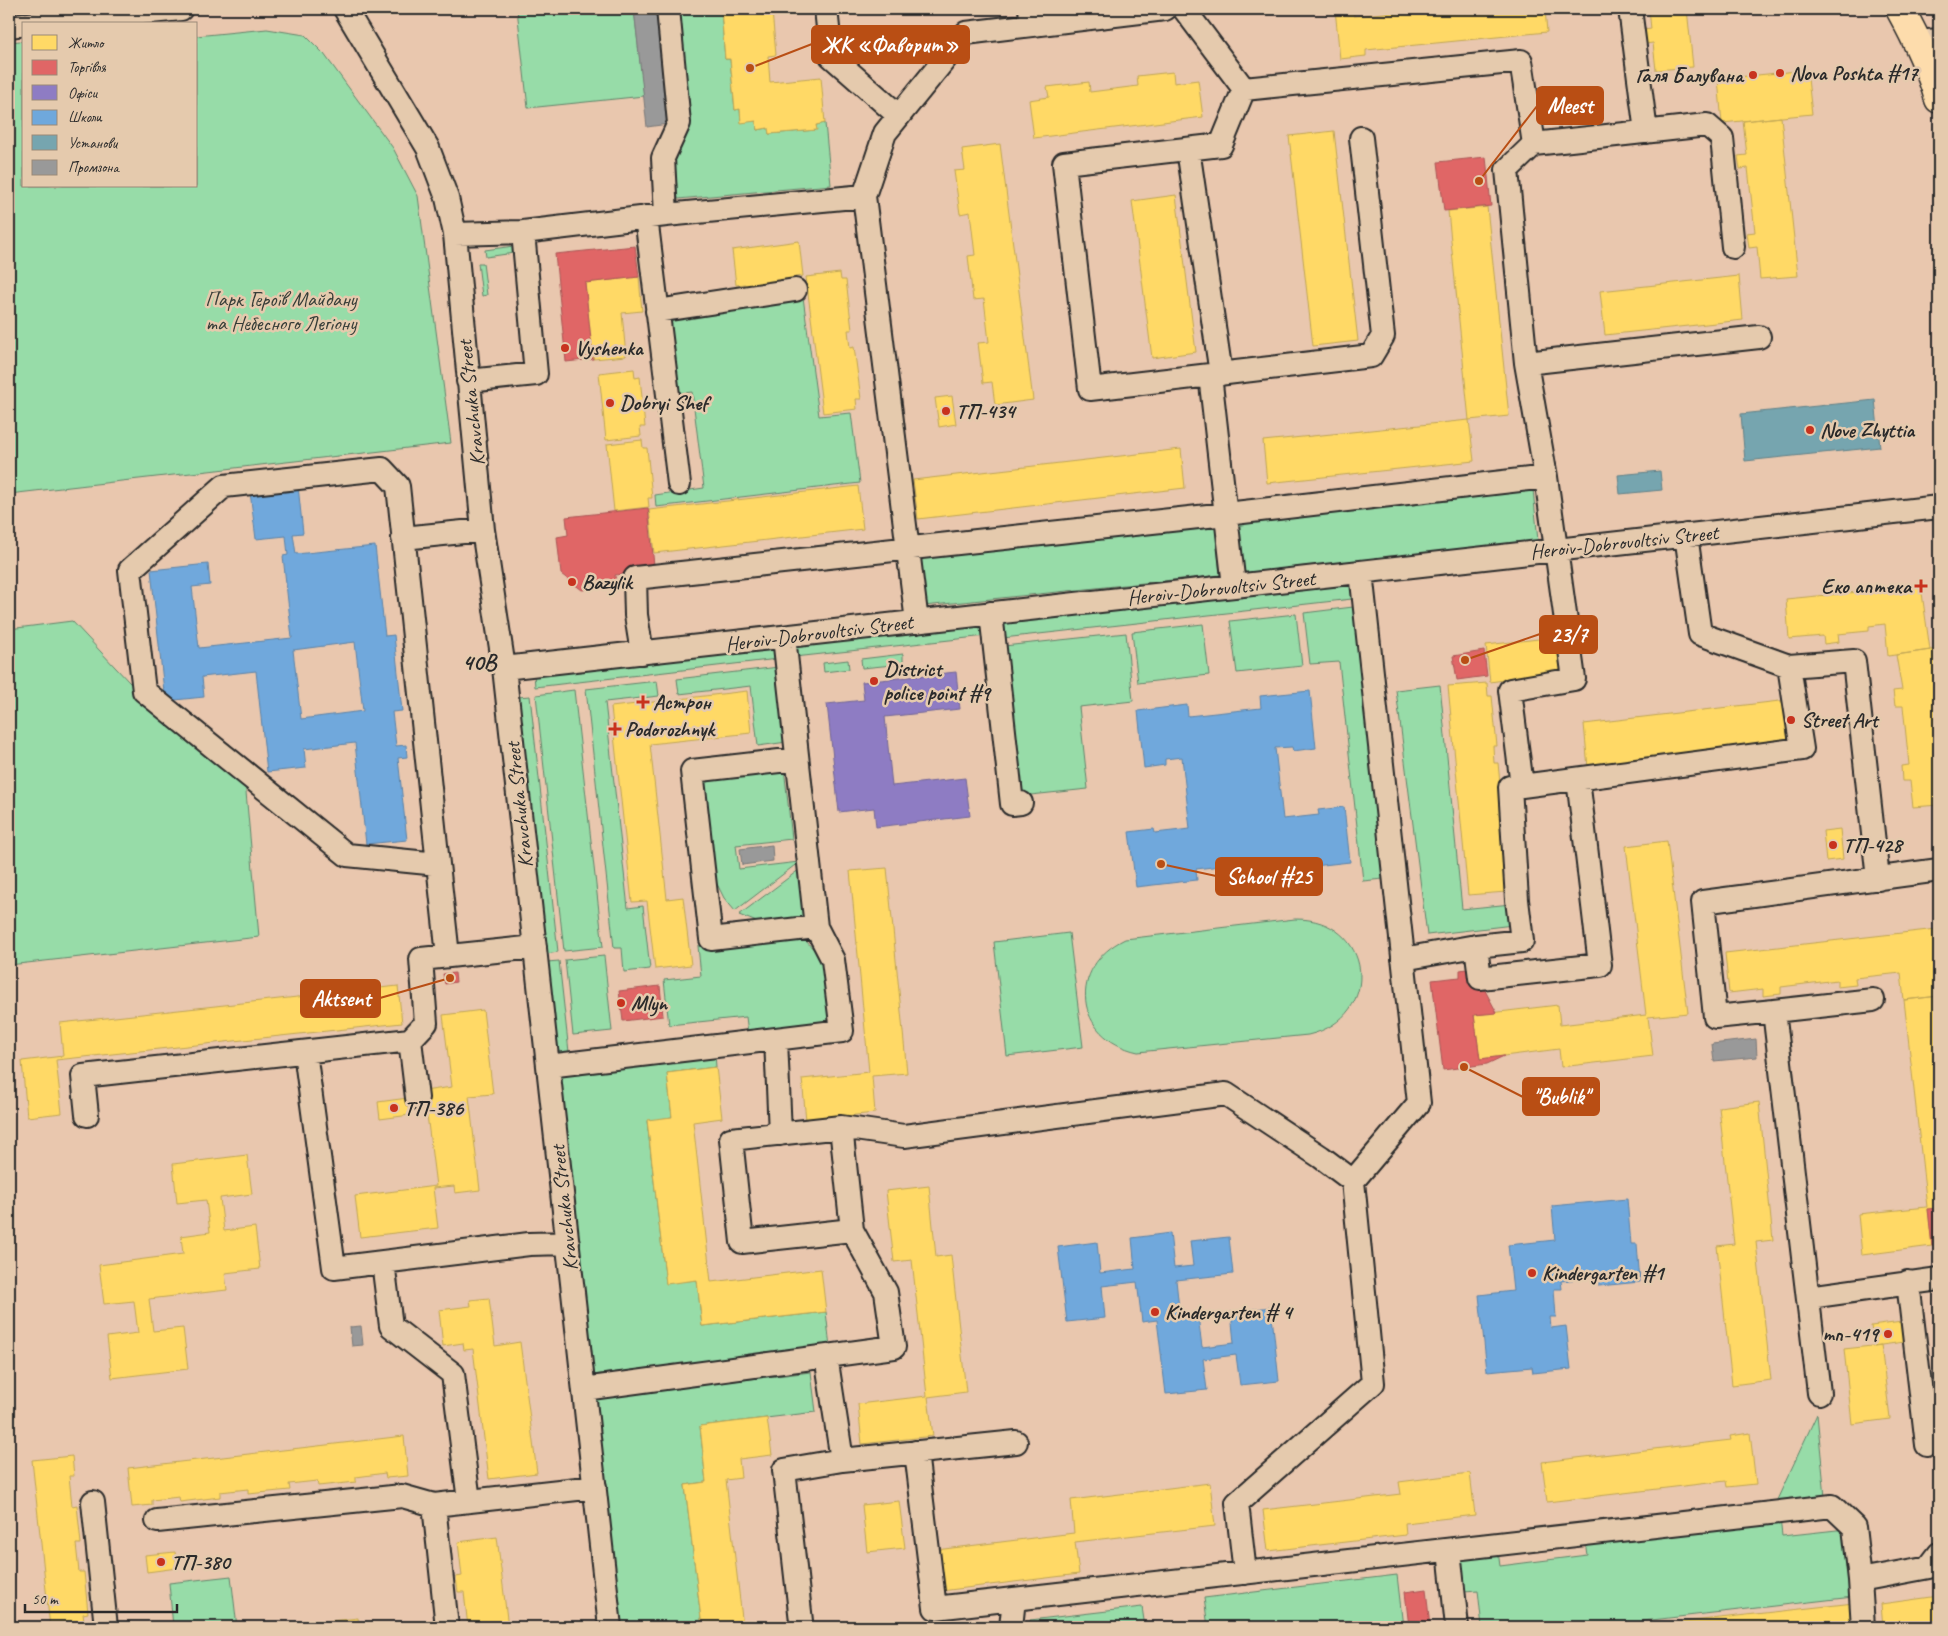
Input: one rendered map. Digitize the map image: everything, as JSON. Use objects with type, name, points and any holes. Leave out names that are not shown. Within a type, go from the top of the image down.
[{"type":"main road","points":[[1900,9],[1928,41],[1932,76],[1939,99]]},
{"type":"street","points":[[49,22],[181,9]]},
{"type":"street","name":"Kravchuka Street","points":[[345,9],[428,148],[447,198],[455,234],[483,530],[504,668],[610,1627]]},
{"type":"street","points":[[668,9],[679,123],[663,158],[656,216],[657,311],[679,484]]},
{"type":"street","points":[[826,9],[831,56],[899,116]]},
{"type":"street","points":[[917,622],[906,547],[864,196],[885,133],[966,34],[1031,17],[1165,9]]},
{"type":"street","points":[[1184,9],[1244,89]]},
{"type":"street","points":[[1630,9],[1646,132]]},
{"type":"street","points":[[9,26],[22,24]]},
{"type":"street","points":[[1244,89],[1521,61],[1534,144]]},
{"type":"street","points":[[1244,89],[1221,145],[1064,163],[1090,389],[1371,356],[1383,336],[1361,138]]},
{"type":"street","points":[[1522,786],[1510,690],[1574,679],[1546,476],[1526,363],[1507,170],[1534,144],[1707,126],[1722,138],[1733,247]]},
{"type":"street","points":[[1188,149],[1215,374],[1226,514],[1234,586]]},
{"type":"street","points":[[455,234],[523,232],[656,216],[864,196]]},
{"type":"street","points":[[468,382],[536,374],[523,232]]},
{"type":"street","points":[[657,311],[796,290]]},
{"type":"street","points":[[1526,363],[1759,337]]},
{"type":"street","points":[[438,864],[347,855],[144,691],[130,570],[224,486],[382,469],[398,486],[448,956]]},
{"type":"street","points":[[642,653],[636,615],[635,578],[906,547],[1226,514],[1546,476]]},
{"type":"street","name":"Heroiv-Dobrovoltsiv Street","points":[[504,668],[1939,507]]},
{"type":"street","points":[[403,538],[483,530]]},
{"type":"street","points":[[1686,535],[1700,634],[1789,666],[1854,661],[1878,879]]},
{"type":"street","points":[[1245,1573],[1236,1503],[1372,1383],[1353,1181],[1419,1103],[1361,572]]},
{"type":"street","points":[[991,613],[1012,804],[1021,803]]},
{"type":"street","points":[[548,1066],[842,1031],[833,960],[816,927],[784,637]]},
{"type":"street","points":[[1403,959],[1476,946],[1522,941],[1517,900],[1510,787],[1802,749],[1789,666]]},
{"type":"street","points":[[797,759],[692,771],[710,938],[816,927]]},
{"type":"street","points":[[1476,946],[1480,978],[1600,965],[1578,779]]},
{"type":"street","points":[[1873,1000],[1715,1018],[1703,902],[1939,870]]},
{"type":"street","points":[[87,1115],[83,1076],[410,1040],[426,1023],[421,960],[535,947]]},
{"type":"street","points":[[1774,1011],[1819,1393]]},
{"type":"street","points":[[776,1039],[780,1134]]},
{"type":"street","points":[[410,1040],[417,1098]]},
{"type":"street","points":[[305,1052],[334,1268],[529,1244],[568,1243]]},
{"type":"street","points":[[852,1230],[742,1242],[731,1139],[841,1127],[904,1136],[1226,1094],[1353,1181]]},
{"type":"street","points":[[584,1389],[894,1347],[886,1292],[852,1230],[841,1127]]},
{"type":"street","points":[[383,1262],[392,1326],[453,1374],[469,1501]]},
{"type":"street","points":[[1809,1297],[1939,1279]]},
{"type":"street","points":[[1908,1282],[1927,1445]]},
{"type":"street","points":[[826,1356],[842,1460]]},
{"type":"street","points":[[801,1621],[784,1470],[842,1460],[1016,1442]]},
{"type":"street","points":[[916,1452],[935,1608],[1832,1506],[1854,1527],[1863,1627]]},
{"type":"street","points":[[157,1521],[402,1496],[434,1504],[595,1487]]},
{"type":"street","points":[[93,1502],[106,1627]]},
{"type":"street","points":[[434,1504],[447,1627]]},
{"type":"street","points":[[1449,1550],[1457,1627]]},
{"type":"street","points":[[1860,1580],[1929,1567],[1939,1554]]},
{"type":"street","points":[[1010,1627],[1014,1599]]},
{"type":"green space","points":[[517,9],[634,9],[644,96],[528,108]]},
{"type":"green space","points":[[677,9],[721,9],[725,59],[730,59],[735,110],[740,109],[741,122],[756,121],[757,130],[768,128],[769,134],[816,130],[816,125],[825,123],[831,185],[678,199],[674,154]]},
{"type":"green space","name":"Парк Героїв Майдану та Небесного Легіону","points":[[267,29],[305,35],[324,54],[393,148],[418,196],[451,443],[9,494],[9,42],[22,42],[22,188],[198,188],[198,36]]},
{"type":"green space","points":[[521,245],[521,252],[486,257],[485,250]]},
{"type":"green space","points":[[478,263],[483,263],[487,295],[482,296]]},
{"type":"green space","points":[[803,297],[819,416],[851,413],[860,483],[656,507],[655,495],[704,488],[692,392],[674,394],[665,316]]},
{"type":"green space","points":[[1533,489],[1538,541],[1242,573],[1237,520]]},
{"type":"green space","points":[[1215,522],[1220,575],[924,606],[919,553]]},
{"type":"green space","points":[[1350,582],[1352,599],[1003,638],[1001,621]]},
{"type":"green space","points":[[1353,607],[1383,879],[1363,881],[1339,662],[1310,664],[1304,613]]},
{"type":"green space","points":[[1296,614],[1302,666],[1237,673],[1230,621]]},
{"type":"green space","points":[[72,621],[144,698],[245,781],[259,937],[9,965],[9,629]]},
{"type":"green space","points":[[985,623],[986,636],[795,657],[794,645]]},
{"type":"green space","points":[[1203,624],[1209,675],[1138,683],[1132,632]]},
{"type":"green space","points":[[1126,633],[1133,701],[1079,707],[1088,789],[1021,796],[1004,646]]},
{"type":"green space","points":[[777,647],[778,659],[535,687],[534,674]]},
{"type":"green space","points":[[903,654],[903,664],[862,668],[861,659]]},
{"type":"green space","points":[[848,660],[849,669],[824,672],[823,663]]},
{"type":"green space","points":[[779,667],[787,742],[758,746],[751,686],[679,694],[677,679]]},
{"type":"green space","points":[[657,681],[659,696],[605,702],[628,908],[643,906],[650,969],[624,972],[622,948],[614,948],[586,689]]},
{"type":"green space","points":[[1440,685],[1462,909],[1511,904],[1513,925],[1427,935],[1396,690]]},
{"type":"green space","points":[[574,690],[603,947],[564,951],[536,695]]},
{"type":"green space","points":[[530,696],[558,952],[546,954],[517,697]]},
{"type":"green space","points":[[784,768],[792,839],[736,845],[739,869],[799,862],[735,911],[724,898],[714,878],[703,777]]},
{"type":"green space","points":[[800,869],[805,919],[762,924],[739,915]]},
{"type":"green space","points":[[1295,919],[1321,923],[1341,934],[1354,951],[1360,970],[1358,990],[1349,1009],[1333,1025],[1308,1035],[1138,1052],[1117,1044],[1101,1032],[1090,1017],[1086,1001],[1087,983],[1094,966],[1106,951],[1125,939]]},
{"type":"green space","points":[[1069,933],[1083,1047],[1007,1056],[994,942]]},
{"type":"green space","points":[[800,935],[827,963],[833,1024],[748,1033],[746,1017],[669,1025],[664,980],[701,976],[698,946]]},
{"type":"green space","points":[[604,956],[612,1031],[573,1035],[565,960]]},
{"type":"green space","points":[[559,961],[569,1052],[557,1054],[547,962]]},
{"type":"green space","points":[[715,1054],[716,1067],[667,1073],[672,1117],[647,1121],[666,1283],[697,1280],[702,1326],[826,1312],[830,1347],[592,1375],[557,1072]]},
{"type":"green space","points":[[811,1372],[816,1412],[700,1426],[706,1482],[685,1485],[702,1627],[621,1627],[595,1397]]},
{"type":"green space","points":[[1817,1414],[1825,1497],[1776,1502]]},
{"type":"green space","points":[[1780,1518],[1782,1536],[1846,1529],[1853,1597],[1643,1621],[1643,1627],[1482,1627],[1478,1590],[1464,1591],[1460,1555],[1498,1551],[1500,1566],[1587,1555],[1585,1541]]},
{"type":"green space","points":[[1397,1575],[1403,1627],[1208,1627],[1204,1598]]},
{"type":"green space","points":[[231,1576],[237,1627],[173,1627],[169,1583]]},
{"type":"green space","points":[[1142,1607],[1145,1627],[1031,1627],[1030,1620]]},
{"type":"building: Житло","points":[[721,9],[764,9],[764,12],[772,11],[776,55],[768,56],[770,82],[821,77],[825,123],[816,125],[817,130],[769,134],[768,128],[757,130],[756,121],[741,123],[740,109],[735,110],[730,59],[725,59]]},
{"type":"building: Житло","points":[[1335,9],[1353,9],[1354,16],[1422,9],[1545,9],[1547,32],[1366,50],[1366,56],[1340,59]]},
{"type":"building: Житло","points":[[1649,9],[1687,9],[1693,67],[1656,70],[1653,43],[1645,44],[1644,30],[1651,29]]},
{"type":"building: Житло","points":[[1807,70],[1812,114],[1722,123],[1718,79]]},
{"type":"building: Житло","points":[[1173,72],[1174,83],[1198,80],[1203,117],[1034,138],[1029,100],[1049,97],[1047,87],[1089,82],[1090,92],[1138,86],[1137,76]]},
{"type":"building: Житло","points":[[1781,117],[1798,276],[1760,279],[1757,247],[1749,248],[1747,233],[1755,232],[1748,168],[1740,169],[1738,156],[1747,155],[1743,121]]},
{"type":"building: Житло","points":[[1334,131],[1358,341],[1313,346],[1289,136]]},
{"type":"building: Житло","points":[[1000,144],[1033,400],[995,405],[992,382],[983,383],[978,343],[989,342],[984,299],[973,300],[968,256],[975,255],[970,212],[960,214],[954,171],[965,170],[962,149]]},
{"type":"building: Житло","points":[[1176,195],[1196,352],[1152,358],[1132,201]]},
{"type":"building: Житло","points":[[1487,207],[1509,416],[1469,420],[1448,211]]},
{"type":"building: Житло","points":[[799,241],[803,276],[795,277],[795,282],[746,288],[745,284],[736,285],[732,250]]},
{"type":"building: Житло","points":[[840,273],[841,280],[846,280],[852,330],[848,330],[850,348],[854,347],[861,399],[856,399],[857,409],[823,413],[806,277]]},
{"type":"building: Житло","points":[[1739,276],[1743,320],[1605,335],[1600,291]]},
{"type":"building: Житло","points":[[639,277],[642,311],[622,313],[626,356],[593,359],[585,283]]},
{"type":"building: Житло","points":[[634,369],[635,378],[640,377],[645,427],[640,427],[641,436],[606,440],[599,373]]},
{"type":"building: Житло","name":"ТП-434","points":[[952,396],[956,424],[939,427],[935,398]]},
{"type":"building: Житло","points":[[1469,420],[1474,461],[1267,483],[1263,441]]},
{"type":"building: Житло","points":[[642,440],[643,448],[647,448],[652,498],[648,498],[649,507],[614,511],[607,444]]},
{"type":"building: Житло","points":[[1181,449],[1185,488],[918,519],[913,480]]},
{"type":"building: Житло","points":[[858,486],[863,529],[654,553],[649,510]]},
{"type":"building: Житло","points":[[1921,586],[1930,650],[1888,656],[1885,624],[1869,626],[1869,631],[1838,634],[1839,642],[1824,644],[1823,636],[1789,639],[1786,599]]},
{"type":"building: Житло","points":[[1556,637],[1561,673],[1504,683],[1504,680],[1490,682],[1486,645]]},
{"type":"building: Житло","points":[[1938,649],[1939,805],[1913,807],[1910,781],[1902,781],[1901,766],[1909,765],[1903,706],[1895,706],[1893,691],[1902,690],[1896,655]]},
{"type":"building: Житло","points":[[1487,683],[1488,696],[1492,696],[1497,746],[1493,746],[1494,763],[1498,763],[1503,814],[1499,814],[1501,832],[1505,831],[1506,892],[1468,895],[1448,686]]},
{"type":"building: Житло","points":[[747,691],[751,733],[650,744],[667,899],[683,897],[691,965],[655,969],[647,901],[632,902],[611,707]]},
{"type":"building: Житло","points":[[1788,700],[1793,741],[1588,768],[1584,724]]},
{"type":"building: Житло","name":"ТП-428","points":[[1840,829],[1843,859],[1826,861],[1823,831]]},
{"type":"building: Житло","points":[[1667,841],[1688,1013],[1648,1017],[1653,1056],[1561,1067],[1559,1049],[1480,1059],[1474,1015],[1558,1005],[1560,1025],[1646,1015],[1626,846]]},
{"type":"building: Житло","points":[[887,868],[907,1073],[872,1076],[875,1113],[806,1120],[802,1079],[869,1072],[850,871]]},
{"type":"building: Житло","points":[[1937,929],[1939,996],[1904,1000],[1901,973],[1855,978],[1856,985],[1837,987],[1837,980],[1781,987],[1781,994],[1763,996],[1763,989],[1729,993],[1725,953]]},
{"type":"building: Житло","points":[[398,986],[402,1023],[56,1060],[62,1113],[27,1117],[22,1061],[63,1056],[60,1023]]},
{"type":"building: Житло","points":[[1939,996],[1939,1208],[1928,1209],[1932,1246],[1862,1255],[1858,1214],[1927,1207],[1904,1000]]},
{"type":"building: Житло","points":[[483,1010],[493,1094],[469,1096],[480,1190],[455,1193],[454,1186],[433,1188],[438,1228],[360,1237],[355,1196],[436,1186],[424,1091],[452,1087],[443,1015]]},
{"type":"building: Житло","points":[[716,1067],[722,1118],[693,1122],[711,1282],[821,1269],[826,1312],[702,1326],[697,1280],[666,1284],[647,1120],[672,1117],[667,1073]]},
{"type":"building: Житло","name":"ТП-386","points":[[408,1098],[410,1115],[380,1119],[378,1102]]},
{"type":"building: Житло","points":[[1759,1102],[1773,1240],[1756,1242],[1771,1380],[1732,1385],[1717,1246],[1734,1244],[1719,1107]]},
{"type":"building: Житло","points":[[247,1155],[252,1194],[220,1198],[224,1231],[255,1227],[260,1269],[225,1273],[227,1290],[149,1299],[153,1331],[183,1328],[188,1369],[112,1378],[107,1337],[138,1333],[134,1301],[104,1304],[99,1265],[183,1254],[181,1236],[210,1232],[206,1200],[177,1203],[173,1164]]},
{"type":"building: Житло","points":[[929,1186],[936,1257],[951,1255],[966,1392],[928,1397],[933,1436],[862,1444],[858,1404],[927,1396],[912,1260],[894,1262],[886,1191]]},
{"type":"building: Житло","points":[[489,1298],[495,1346],[520,1342],[537,1473],[489,1479],[473,1349],[464,1350],[463,1343],[443,1346],[439,1310],[471,1306],[470,1300]]},
{"type":"building: Житло","name":"тп-419","points":[[1902,1322],[1904,1342],[1874,1346],[1871,1326]]},
{"type":"building: Житло","points":[[1881,1345],[1890,1419],[1852,1424],[1844,1349]]},
{"type":"building: Житло","points":[[767,1418],[772,1455],[739,1459],[741,1478],[726,1480],[743,1627],[702,1627],[685,1485],[706,1482],[700,1426]]},
{"type":"building: Житло","points":[[1750,1433],[1756,1484],[1727,1487],[1726,1481],[1547,1502],[1542,1462],[1731,1440],[1730,1436]]},
{"type":"building: Житло","points":[[404,1436],[408,1476],[386,1478],[385,1473],[356,1477],[356,1482],[318,1486],[317,1481],[289,1484],[290,1490],[248,1494],[248,1489],[220,1492],[220,1497],[180,1502],[179,1497],[152,1500],[152,1505],[132,1507],[128,1468]]},
{"type":"building: Житло","points":[[72,1456],[74,1476],[69,1476],[72,1506],[77,1505],[81,1544],[76,1544],[79,1572],[84,1572],[88,1613],[83,1614],[85,1627],[50,1627],[32,1460]]},
{"type":"building: Житло","points":[[1470,1473],[1475,1515],[1405,1523],[1406,1535],[1268,1551],[1263,1510],[1401,1494],[1399,1482]]},
{"type":"building: Житло","points":[[1210,1483],[1215,1526],[1075,1542],[1079,1574],[941,1591],[936,1550],[1074,1533],[1071,1500]]},
{"type":"building: Житло","points":[[899,1501],[905,1548],[867,1552],[862,1505]]},
{"type":"building: Житло","points":[[497,1537],[508,1627],[468,1627],[464,1592],[458,1592],[456,1577],[462,1576],[458,1542]]},
{"type":"building: Житло","name":"ТП-380","points":[[175,1552],[177,1568],[147,1572],[145,1555]]},
{"type":"building: Житло","points":[[1939,1596],[1939,1627],[1883,1627],[1881,1604]]},
{"type":"building: Житло","points":[[1854,1603],[1857,1627],[1648,1627],[1648,1626]]},
{"type":"building: Житло","points":[[358,1618],[359,1627],[313,1627],[313,1623]]},
{"type":"building: Торгівля","points":[[1486,157],[1491,206],[1444,211],[1438,162]]},
{"type":"building: Торгівля","points":[[635,246],[639,277],[585,283],[593,359],[566,362],[555,254]]},
{"type":"building: Торгівля","points":[[648,508],[654,565],[635,573],[615,575],[616,586],[582,590],[561,574],[557,537],[568,535],[566,517]]},
{"type":"building: Торгівля","points":[[1484,651],[1487,676],[1457,680],[1453,656]]},
{"type":"building: Торгівля","points":[[1473,968],[1497,1013],[1474,1015],[1480,1059],[1504,1056],[1487,1064],[1443,1070],[1432,980],[1460,977],[1460,970]]},
{"type":"building: Торгівля","points":[[455,973],[456,982],[445,984],[443,974]]},
{"type":"building: Торгівля","points":[[660,986],[663,1016],[623,1021],[619,991]]},
{"type":"building: Торгівля","points":[[1939,1208],[1939,1246],[1932,1246],[1928,1209]]},
{"type":"building: Торгівля","points":[[1426,1589],[1430,1627],[1409,1627],[1405,1592]]},
{"type":"building: Офіси","points":[[956,672],[960,709],[885,717],[892,786],[965,778],[970,816],[876,827],[874,808],[839,812],[827,704],[864,700],[862,682]]},
{"type":"building: Школи","points":[[298,486],[303,533],[293,534],[296,554],[375,546],[385,636],[394,635],[402,711],[392,712],[396,746],[406,745],[407,757],[398,758],[407,840],[366,844],[355,743],[304,749],[306,768],[267,772],[256,671],[202,677],[204,697],[165,701],[151,570],[208,564],[210,585],[192,587],[199,648],[292,638],[283,556],[288,555],[286,536],[256,539],[250,492]],"holes":[[[355,642],[363,711],[301,719],[293,650]]]},
{"type":"building: Школи","points":[[1310,691],[1316,748],[1293,751],[1292,747],[1275,748],[1283,819],[1319,815],[1318,810],[1344,807],[1350,862],[1287,869],[1285,858],[1196,869],[1197,880],[1136,887],[1129,832],[1154,829],[1155,833],[1190,829],[1182,757],[1165,759],[1165,765],[1144,768],[1138,711],[1187,705],[1188,716],[1261,708],[1260,696]]},
{"type":"building: Школи","points":[[1627,1199],[1631,1244],[1637,1244],[1640,1282],[1599,1286],[1598,1271],[1588,1272],[1588,1278],[1561,1281],[1562,1289],[1554,1289],[1556,1317],[1550,1317],[1551,1328],[1566,1326],[1571,1369],[1533,1373],[1532,1367],[1487,1371],[1479,1295],[1513,1291],[1508,1245],[1555,1240],[1552,1206]]},
{"type":"building: Школи","points":[[1170,1233],[1174,1268],[1193,1266],[1190,1241],[1229,1237],[1233,1274],[1176,1280],[1180,1318],[1198,1316],[1202,1347],[1234,1343],[1231,1312],[1271,1307],[1279,1381],[1240,1385],[1236,1355],[1203,1359],[1207,1390],[1166,1394],[1157,1320],[1142,1322],[1137,1282],[1102,1286],[1105,1318],[1067,1322],[1058,1247],[1097,1242],[1100,1273],[1135,1269],[1132,1238]]},
{"type":"building: Установи","name":"Nove Zhyttia","points":[[1875,400],[1880,447],[1745,461],[1741,414]]},
{"type":"building: Установи","points":[[1660,471],[1662,490],[1620,494],[1618,475]]},
{"type":"building: Промзона","points":[[634,9],[656,9],[668,124],[647,127]]},
{"type":"building: Промзона","points":[[772,845],[773,861],[742,865],[740,849]]},
{"type":"building: Промзона","points":[[1756,1039],[1757,1057],[1714,1061],[1712,1044]]},
{"type":"building: Промзона","points":[[361,1326],[363,1345],[352,1346],[350,1327]]},
{"type":"place","name":"ЖК «Фаворит»","points":[[750,68]]},
{"type":"place","name":"Nova Poshta #17","points":[[1780,73]]},
{"type":"place","name":"Галя Балувана","points":[[1753,75]]},
{"type":"place","name":"Meest","points":[[1479,181]]},
{"type":"place","name":"Vyshenka","points":[[565,348]]},
{"type":"place","name":"Dobryi Shef","points":[[610,403]]},
{"type":"place","name":"ТП-434","points":[[946,411]]},
{"type":"place","name":"Nove Zhyttia","points":[[1810,430]]},
{"type":"place","name":"Bazylik","points":[[572,582]]},
{"type":"place","name":"Еко аптека","points":[[1921,586]]},
{"type":"place","name":"23/7","points":[[1465,660]]},
{"type":"place","name":"District police point #9","points":[[874,681]]},
{"type":"place","name":"Астрон","points":[[643,702]]},
{"type":"place","name":"Street Art","points":[[1791,720]]},
{"type":"place","name":"Podorozhnyk","points":[[615,729]]},
{"type":"place","name":"ТП-428","points":[[1833,845]]},
{"type":"place","name":"School #25","points":[[1161,864]]},
{"type":"place","name":"Aktsent","points":[[450,978]]},
{"type":"place","name":"Mlyn","points":[[621,1003]]},
{"type":"place","name":"\"Bublik\"","points":[[1464,1067]]},
{"type":"place","name":"ТП-386","points":[[394,1108]]},
{"type":"place","name":"Kindergarten #1","points":[[1532,1273]]},
{"type":"place","name":"Kindergarten # 4","points":[[1155,1312]]},
{"type":"place","name":"тп-419","points":[[1888,1334]]},
{"type":"place","name":"ТП-380","points":[[161,1562]]},
{"type":"district","name":"40B","points":[[479,662]]}]
